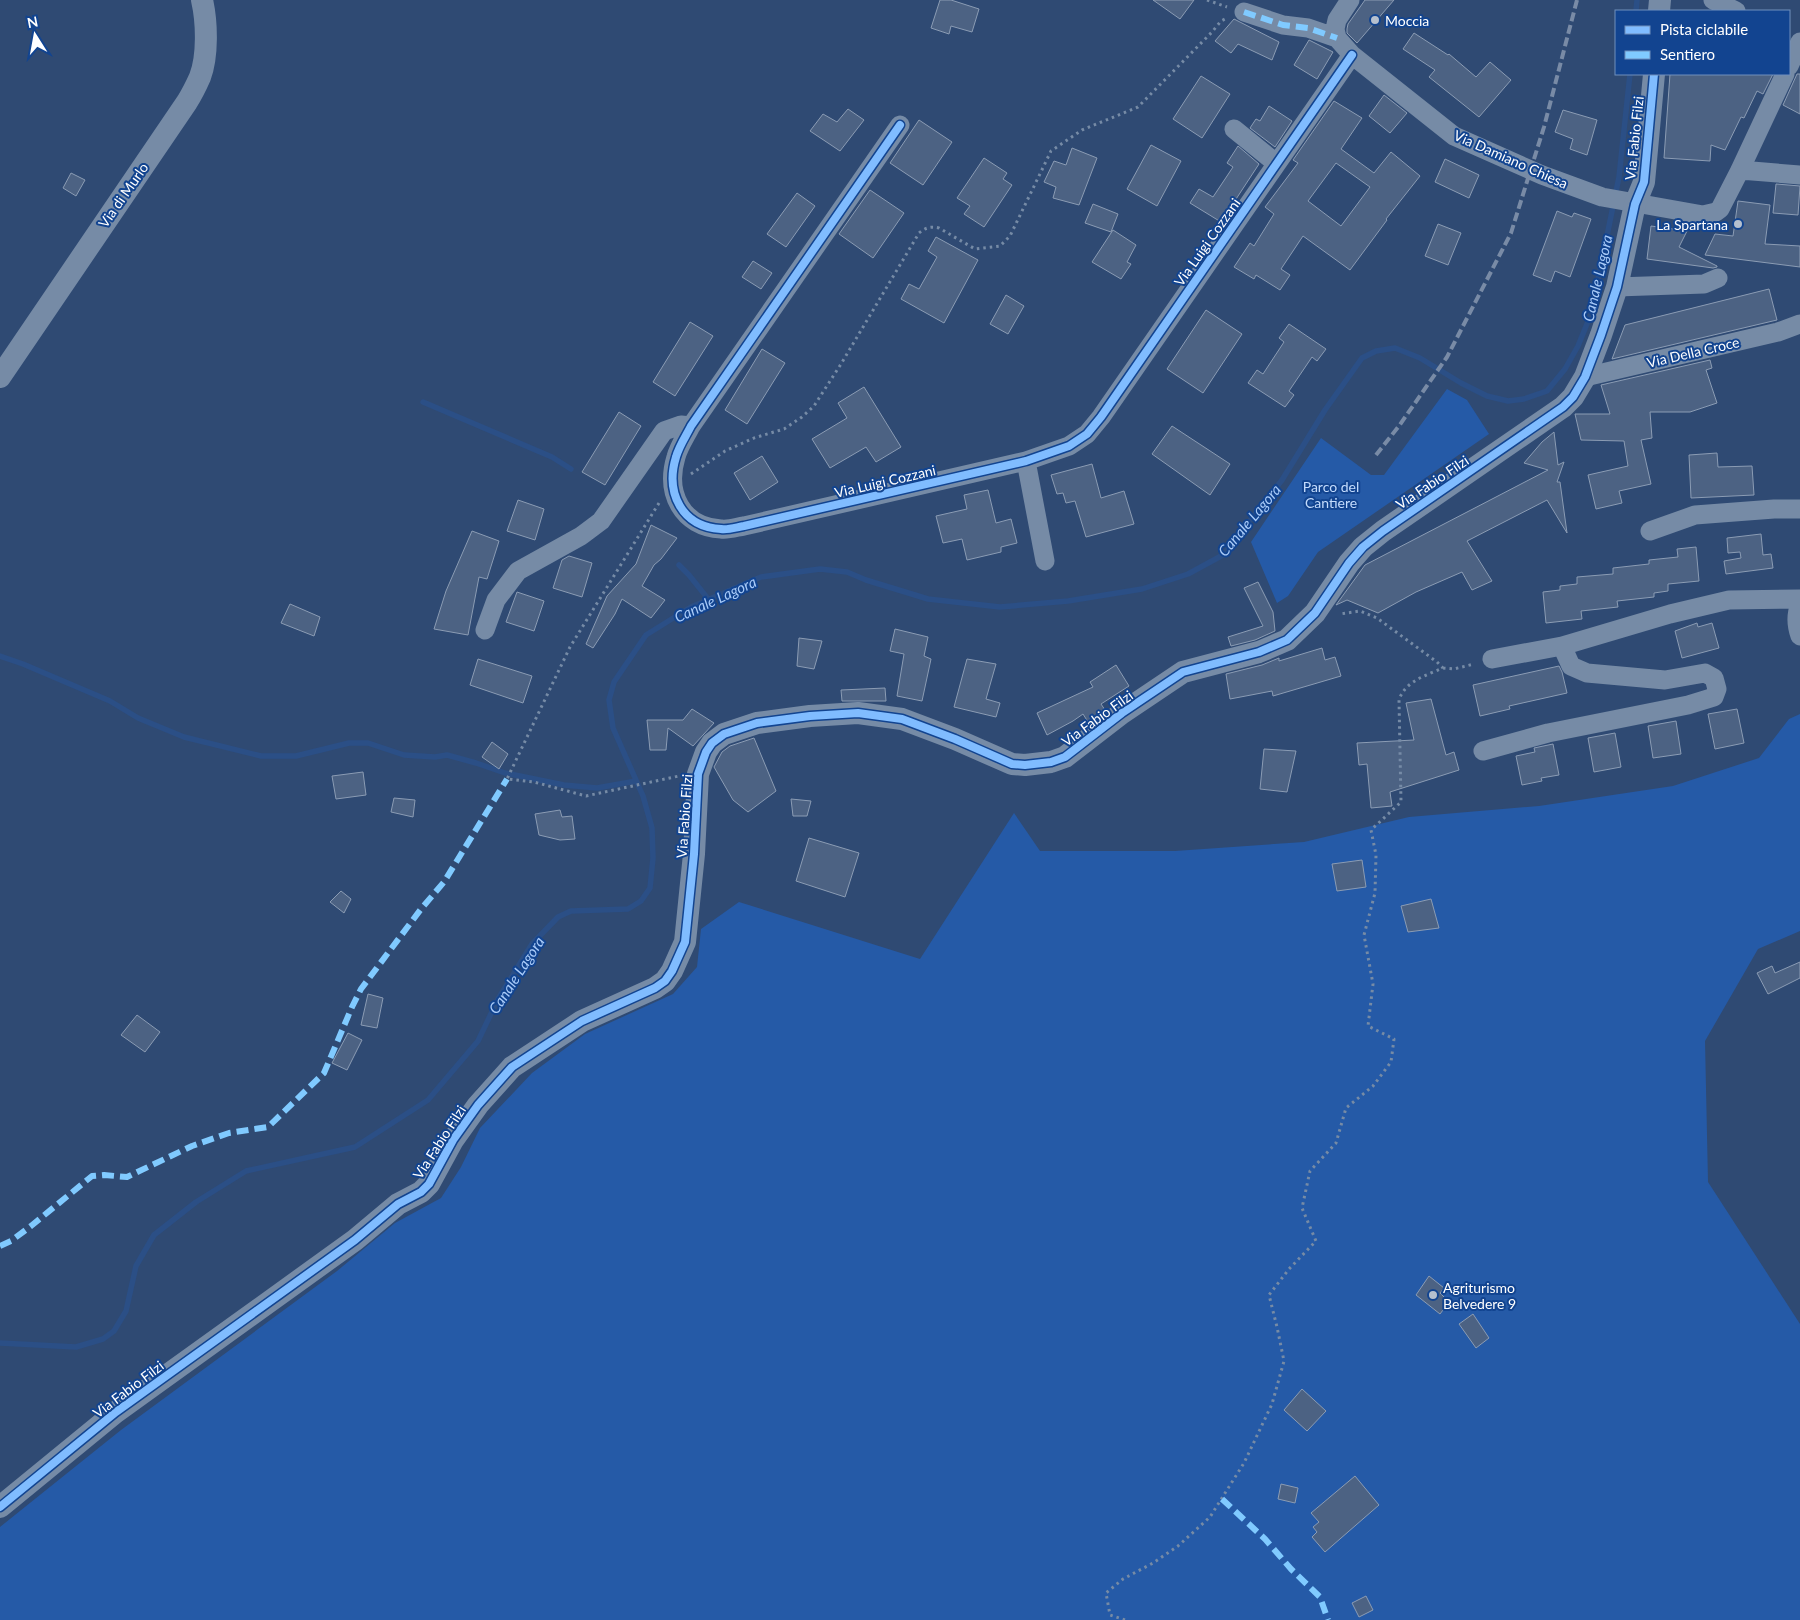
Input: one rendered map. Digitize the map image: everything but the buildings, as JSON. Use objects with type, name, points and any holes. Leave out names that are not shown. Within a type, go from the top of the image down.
[{"type":"street","name":"Via di Murlo","points":[[0,377],[187,102],[200,76],[205,48],[206,26],[202,0]]},
{"type":"street","points":[[1244,12],[1284,25],[1308,28],[1337,38],[1337,20],[1350,0]]},
{"type":"street","points":[[1713,0],[1734,10]]},
{"type":"street","name":"Via Damiano Chiesa","points":[[1337,38],[1352,55],[1454,136],[1542,175],[1602,197],[1703,215],[1720,209],[1740,170]]},
{"type":"street","points":[[1790,64],[1800,42]]},
{"type":"street","name":"Via Luigi Cozzani","points":[[900,125],[691,426],[676,456],[672,476],[673,487],[680,508],[690,518],[704,526],[723,529],[744,526],[1026,461],[1069,446],[1087,434],[1101,417],[1352,55]]},
{"type":"street","name":"Via Fabio Filzi","points":[[0,1507],[116,1412],[355,1240],[398,1204],[421,1192],[429,1184],[453,1140],[478,1105],[512,1067],[582,1021],[655,988],[665,981],[679,958],[685,942],[694,854],[698,774],[706,752],[712,743],[724,734],[757,723],[810,716],[858,713],[902,719],[955,739],[1012,764],[1042,764],[1065,757],[1122,713],[1183,672],[1259,652],[1287,640],[1315,613],[1349,563],[1363,547],[1383,531],[1563,407],[1573,397],[1584,377],[1601,335],[1617,287],[1635,204],[1644,182],[1654,75]]},
{"type":"street","points":[[1785,75],[1740,170],[1800,175]]},
{"type":"street","points":[[1234,129],[1276,163]]},
{"type":"street","points":[[1617,287],[1704,284],[1718,278]]},
{"type":"street","name":"Via Della Croce","points":[[1584,377],[1778,332],[1800,324]]},
{"type":"street","points":[[485,630],[496,600],[518,571],[581,536],[601,521],[664,431],[681,425],[691,426]]},
{"type":"street","points":[[1026,461],[1045,561]]},
{"type":"street","points":[[1650,531],[1695,515],[1800,509]]},
{"type":"street","points":[[1492,659],[1562,646],[1670,614],[1729,600],[1800,599]]},
{"type":"street","points":[[1800,604],[1797,617],[1797,628],[1800,636]]},
{"type":"street","points":[[1483,751],[1556,731],[1688,705],[1714,697],[1717,689],[1714,678],[1705,673],[1665,680],[1587,673],[1571,666],[1562,646]]},
{"type":"path","points":[[656,782],[586,796],[534,782],[507,779],[570,648],[659,503],[673,487],[725,451],[754,438],[784,429],[814,406],[923,229],[933,226],[975,249],[1000,246],[1010,236],[1051,151],[1082,130],[1138,107],[1221,21],[1244,12]]},
{"type":"path","points":[[1334,614],[1360,611],[1376,618],[1443,668]]},
{"type":"path","points":[[1125,1620],[1110,1615],[1106,1593],[1123,1579],[1165,1555],[1210,1517],[1244,1463],[1256,1438],[1272,1404],[1284,1361],[1268,1295],[1289,1269],[1316,1241],[1302,1208],[1310,1171],[1336,1143],[1346,1108],[1372,1086],[1391,1062],[1394,1038],[1368,1026],[1373,984],[1364,935],[1376,893],[1376,854],[1371,830],[1401,802],[1400,700],[1402,691],[1418,679],[1443,668],[1454,669],[1492,659]]},
{"type":"green space","name":"Parco del Cantiere","points":[[1447,389],[1467,400],[1489,434],[1318,552],[1288,596],[1277,603],[1251,542],[1321,438],[1371,475],[1384,475]]},
{"type":"green space","points":[[1800,714],[1800,931],[1758,949],[1705,1041],[1708,1182],[1800,1324],[1800,1620],[0,1620],[0,1527],[121,1430],[337,1271],[395,1223],[441,1198],[461,1167],[480,1128],[532,1073],[585,1034],[673,994],[697,967],[701,929],[739,902],[920,959],[1014,813],[1040,851],[1175,851],[1304,842],[1409,817],[1539,806],[1673,786],[1759,758],[1789,719]]},
{"type":"waterway","name":"Canale Lagora","points":[[1636,10],[1637,0]]},
{"type":"waterway","name":"Canale Lagora","points":[[0,1343],[76,1347],[103,1339],[114,1331],[126,1311],[136,1266],[154,1235],[196,1202],[246,1171],[355,1147],[428,1100],[478,1041],[498,999],[532,944],[558,917],[571,911],[628,909],[641,901],[650,888],[653,858],[652,828],[643,796],[613,728],[609,700],[614,682],[646,635],[691,607],[761,577],[820,569],[847,572],[866,580],[928,599],[1000,607],[1068,601],[1142,589],[1188,574],[1223,555],[1282,480],[1325,410],[1362,358],[1376,351],[1395,348],[1420,358],[1461,383],[1487,396],[1508,401],[1524,399],[1547,391],[1565,369],[1578,346],[1591,314],[1619,177],[1630,75]]},
{"type":"waterway","points":[[423,402],[552,457],[571,469]]},
{"type":"waterway","points":[[679,565],[709,600]]},
{"type":"waterway","points":[[0,656],[110,701],[138,718],[184,737],[261,756],[296,756],[349,743],[368,743],[404,755],[435,757],[447,755],[505,773],[564,785],[597,788],[636,781]]},
{"type":"railway","points":[[1376,455],[1399,426],[1447,357],[1511,233],[1544,127],[1577,0]]},
{"type":"marked path","points":[[1244,12],[1283,25],[1308,28],[1337,38]]},
{"type":"marked path","points":[[0,1246],[11,1241],[31,1226],[92,1176],[127,1177],[192,1146],[229,1133],[268,1127],[324,1073],[361,989],[421,909],[444,882],[507,779]]},
{"type":"marked path","points":[[1222,1499],[1265,1539],[1291,1569],[1320,1597],[1328,1620]]},
{"type":"cycle path","points":[[900,125],[691,426],[681,445],[673,470],[675,495],[680,506],[696,522],[707,527],[721,529],[744,526],[1026,461],[1069,446],[1087,434],[1101,417],[1352,55]]},
{"type":"cycle path","points":[[0,1507],[116,1412],[355,1240],[398,1204],[421,1192],[429,1184],[453,1140],[478,1105],[512,1067],[582,1021],[655,988],[665,981],[672,971],[685,942],[694,854],[698,774],[706,752],[712,743],[724,734],[757,723],[810,716],[858,713],[902,719],[955,739],[1012,764],[1025,765],[1051,762],[1065,757],[1122,713],[1183,672],[1259,652],[1287,640],[1315,613],[1349,563],[1363,547],[1383,531],[1563,407],[1573,397],[1585,377],[1617,287],[1635,204],[1644,182],[1654,75]]},
{"type":"place","name":"Moccia","points":[[1375,20]]},
{"type":"place","name":"La Spartana","points":[[1738,224]]},
{"type":"place","name":"Agriturismo Belvedere 9","points":[[1433,1295]]}]
